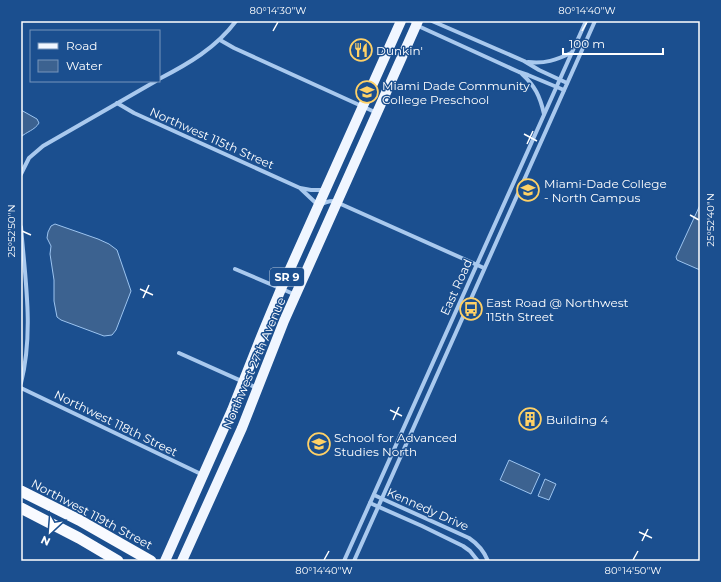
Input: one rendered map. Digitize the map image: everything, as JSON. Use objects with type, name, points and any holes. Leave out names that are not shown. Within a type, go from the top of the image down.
[{"type":"highway","name":"Northwest 119th Street","points":[[21,491],[70,515],[151,561]]},
{"type":"highway","points":[[21,508],[118,561]]},
{"type":"main road","name":"Northwest 27th Avenue","points":[[165,561],[243,382],[262,332],[401,21]]},
{"type":"main road","name":"Northwest 27th Avenue","points":[[182,561],[242,428],[276,342],[338,203],[415,22]]},
{"type":"street","points":[[160,78],[202,55],[220,40],[236,21]]},
{"type":"street","points":[[432,21],[567,83]]},
{"type":"street","name":"East Road","points":[[344,561],[586,21]]},
{"type":"street","name":"East Road","points":[[354,561],[595,21]]},
{"type":"street","points":[[415,22],[519,72],[564,90]]},
{"type":"street","points":[[220,40],[234,48],[377,113]]},
{"type":"street","points":[[524,62],[544,63],[571,53]]},
{"type":"street","points":[[519,72],[532,83],[536,89],[541,100],[544,114]]},
{"type":"street","points":[[21,174],[29,158],[43,146],[154,82]]},
{"type":"street","name":"Northwest 115th Street","points":[[117,103],[134,113],[300,188],[326,190]]},
{"type":"street","name":"Northwest 115th Street","points":[[300,188],[319,206]]},
{"type":"street","points":[[319,206],[324,202],[334,201],[484,268]]},
{"type":"street","points":[[21,227],[28,309],[26,347],[21,383]]},
{"type":"street","points":[[235,269],[296,296]]},
{"type":"street","points":[[179,353],[257,388]]},
{"type":"street","name":"Northwest 118th Street","points":[[21,388],[203,476]]},
{"type":"street","name":"Kennedy Drive","points":[[374,495],[468,538],[479,546],[484,552],[488,561]]},
{"type":"street","name":"Kennedy Drive","points":[[370,503],[463,546],[470,551],[478,561]]},
{"type":"water","points":[[21,110],[37,119],[39,123],[21,137]]},
{"type":"water","points":[[700,205],[700,270],[677,260],[676,257]]},
{"type":"water","points":[[55,224],[98,239],[117,250],[131,291],[116,330],[112,335],[104,336],[61,320],[57,317],[54,301],[54,280],[50,254],[51,246],[47,238],[51,226]]},
{"type":"water","points":[[509,460],[540,474],[531,494],[500,480]]},
{"type":"water","points":[[545,479],[556,484],[549,500],[538,496]]},
{"type":"place","name":"Dunkin'","points":[[361,50]]},
{"type":"place","name":"Miami Dade Community College Preschool","points":[[367,92]]},
{"type":"place","name":"Miami-Dade College - North Campus","points":[[528,190]]},
{"type":"place","name":"East Road @ Northwest 115th Street","points":[[471,309]]},
{"type":"place","name":"Building 4","points":[[530,419]]},
{"type":"place","name":"School for Advanced Studies North","points":[[319,444]]}]
